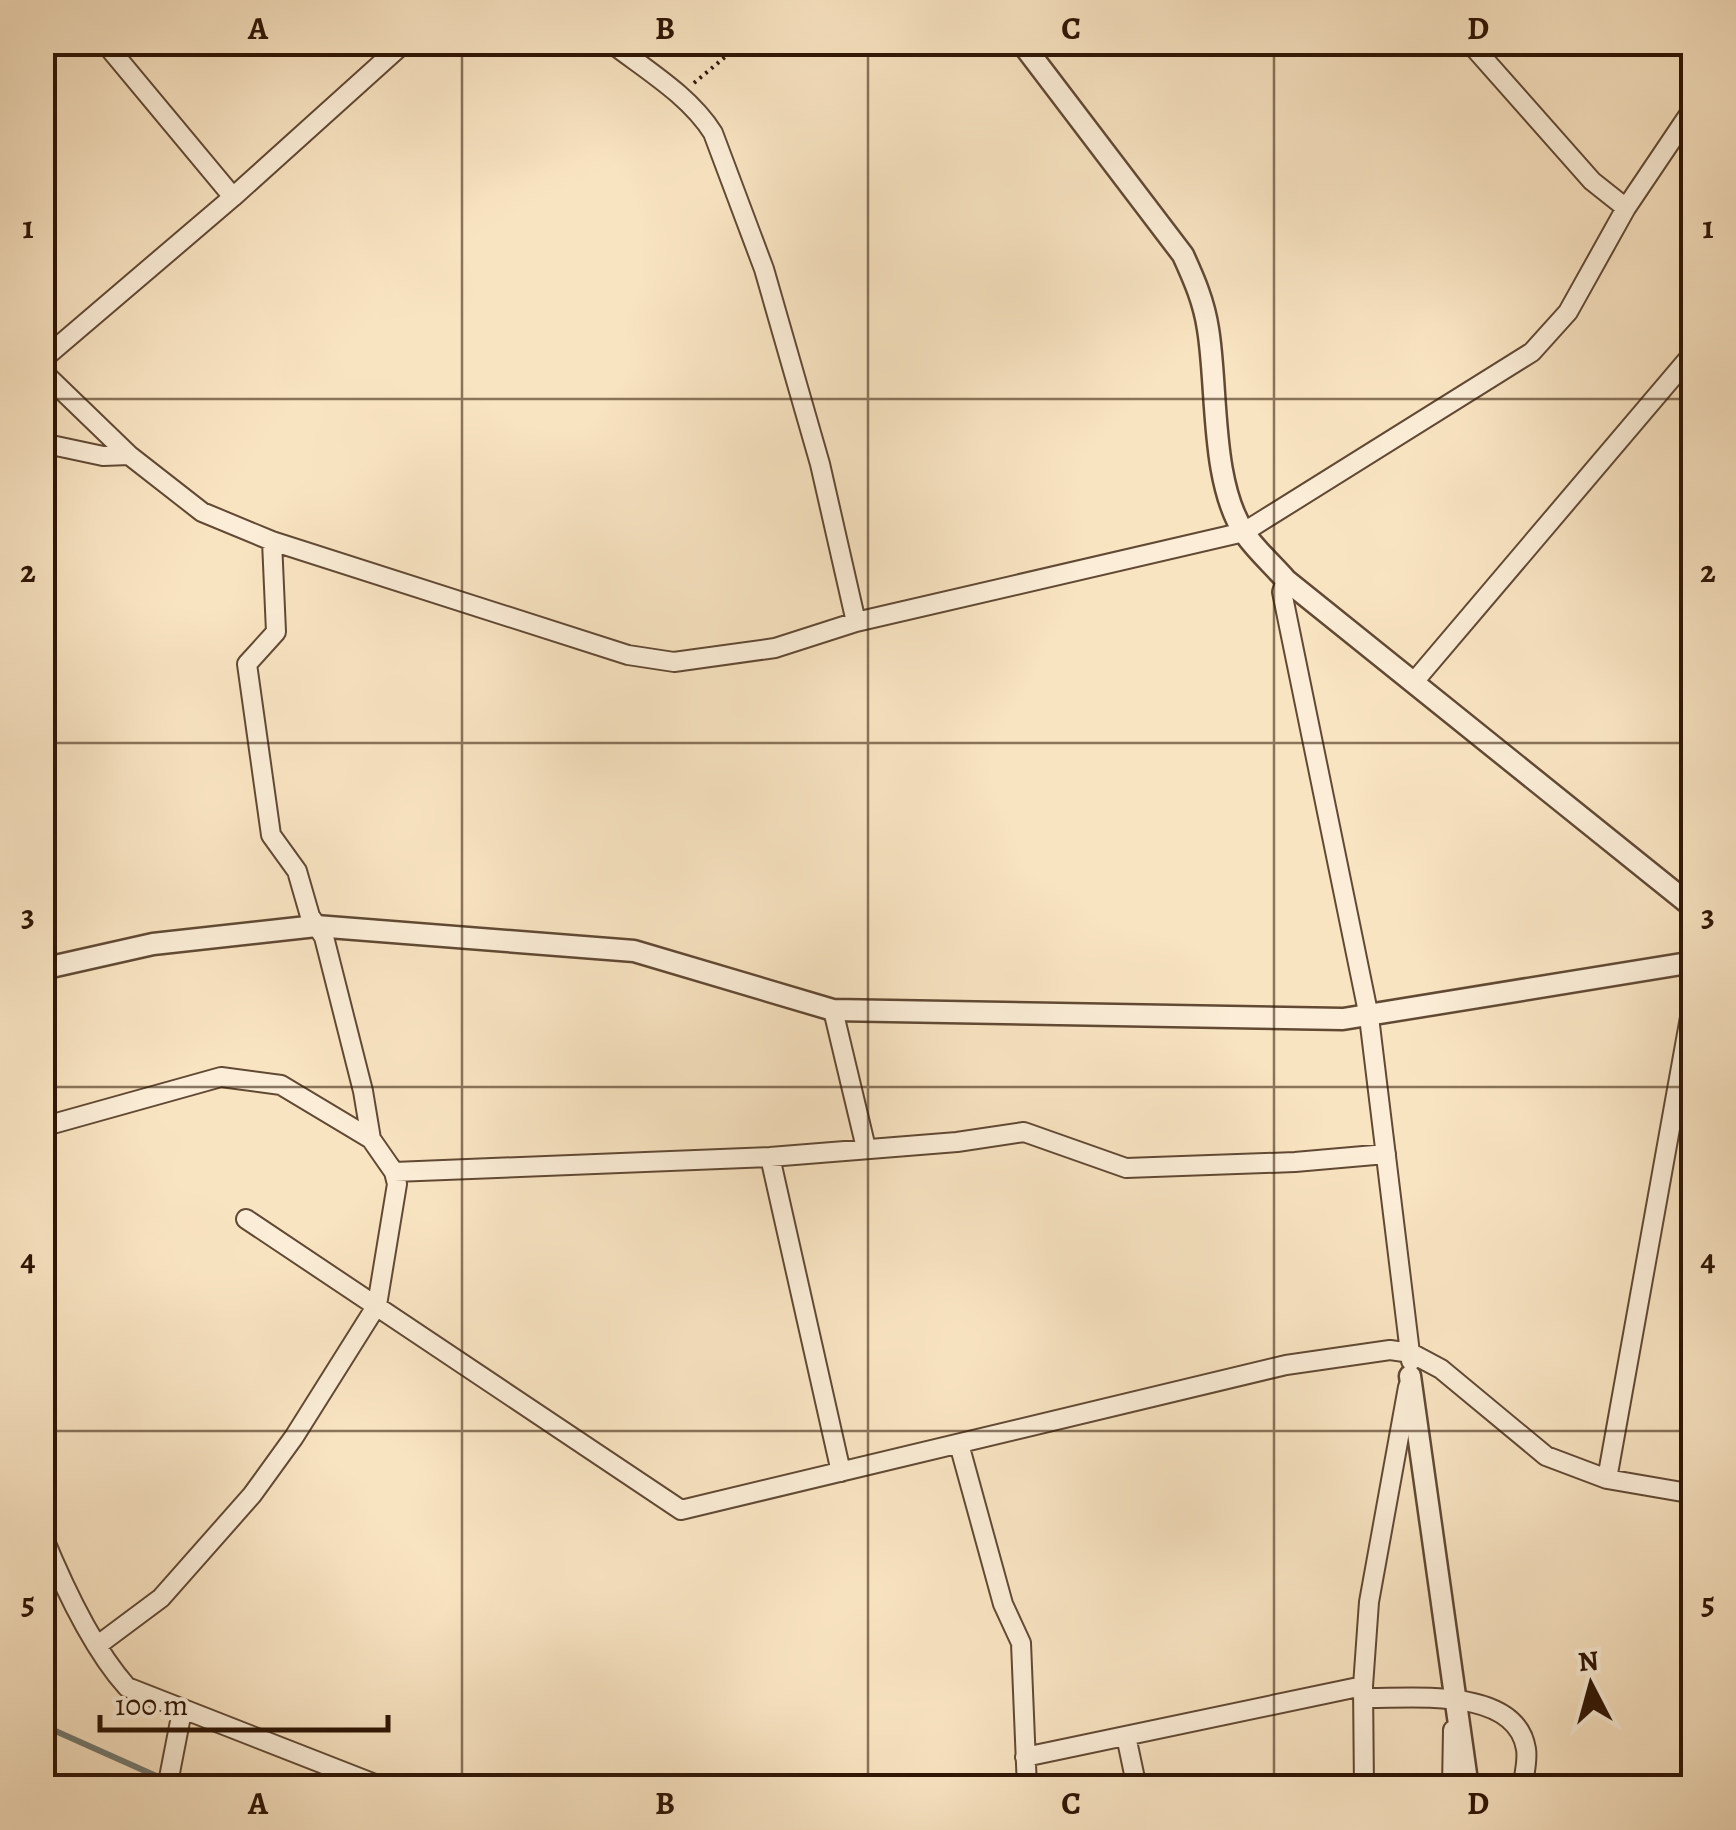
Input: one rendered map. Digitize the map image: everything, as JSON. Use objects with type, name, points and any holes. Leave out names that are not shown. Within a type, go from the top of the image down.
[{"type":"street","points":[[104,42],[233,197]]},
{"type":"street","points":[[42,360],[406,42]]},
{"type":"street","points":[[610,42],[702,116],[713,134],[764,269],[820,464],[856,622]]},
{"type":"street","points":[[1021,42],[1183,255],[1198,287],[1208,327],[1222,464],[1244,532],[1286,580],[1694,908]]},
{"type":"street","points":[[1469,42],[1592,181],[1626,208]]},
{"type":"street","points":[[42,371],[129,456],[202,512],[272,541],[628,655],[674,662],[775,648],[856,622],[1244,532],[1532,352],[1568,312],[1626,208],[1694,107]]},
{"type":"street","points":[[1413,683],[1694,352]]},
{"type":"street","points":[[42,443],[103,456],[129,456]]},
{"type":"street","points":[[272,541],[276,632],[247,664],[271,835],[297,872],[316,926],[324,937],[363,1091],[371,1139]]},
{"type":"street","points":[[1286,580],[1282,592],[1298,678],[1369,1017],[1411,1353],[1369,1602],[1364,1788]]},
{"type":"street","points":[[42,968],[153,944],[316,926],[634,950],[832,1010],[1369,1017],[1694,962]]},
{"type":"street","points":[[1607,1479],[1694,995]]},
{"type":"street","points":[[832,1010],[866,1148]]},
{"type":"street","points":[[42,1127],[221,1076],[281,1085],[371,1139],[394,1172],[397,1184],[377,1305],[294,1437],[252,1496],[161,1598],[98,1646]]},
{"type":"street","points":[[394,1172],[770,1157],[957,1142],[1024,1132],[1126,1168],[1295,1162],[1386,1154]]},
{"type":"street","points":[[770,1157],[842,1472]]},
{"type":"street","points":[[246,1219],[681,1510],[1286,1364],[1390,1350],[1411,1353],[1441,1369],[1546,1456],[1607,1479],[1694,1494]]},
{"type":"street","points":[[1410,1376],[1468,1788]]},
{"type":"street","points":[[959,1444],[1002,1604],[1020,1643],[1028,1788]]},
{"type":"street","points":[[42,1534],[110,1668],[127,1687],[384,1788]]},
{"type":"street","points":[[1025,1756],[1364,1692],[1490,1706],[1517,1723],[1527,1751],[1522,1788]]},
{"type":"street","points":[[1452,1788],[1454,1700]]},
{"type":"street","points":[[168,1788],[182,1711]]},
{"type":"street","points":[[1126,1736],[1137,1788]]},
{"type":"path","points":[[678,95],[744,42]]},
{"type":"waterway","points":[[42,1725],[163,1779]]},
{"type":"waterway","points":[[178,1785],[183,1788]]}]
